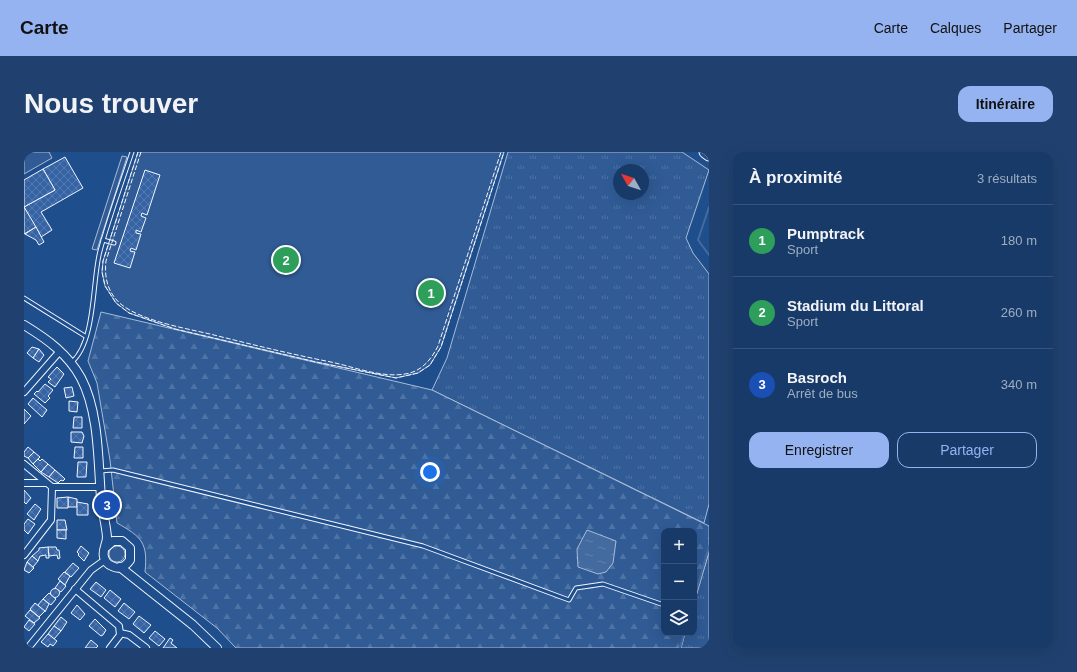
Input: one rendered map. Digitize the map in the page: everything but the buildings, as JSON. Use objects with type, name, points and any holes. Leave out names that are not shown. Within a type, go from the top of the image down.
[{"type":"highway","points":[[705,152],[709,155]]},
{"type":"street","points":[[24,325],[60,351],[71,363],[83,382],[91,403],[107,536],[105,560],[112,566],[120,567],[193,625],[217,648]]},
{"type":"street","points":[[24,392],[60,351]]},
{"type":"street","points":[[24,464],[52,487],[100,487]]},
{"type":"street","points":[[24,483],[46,483]]},
{"type":"street","points":[[24,555],[51,520],[52,487]]},
{"type":"street","points":[[105,526],[118,540],[124,542],[130,547],[131,554],[128,568],[133,578]]},
{"type":"street","points":[[105,548],[111,542],[118,540]]},
{"type":"street","points":[[28,648],[93,568],[105,560]]},
{"type":"street","points":[[120,567],[129,562]]},
{"type":"street","points":[[75,589],[117,623],[120,633]]},
{"type":"street","points":[[110,648],[120,633]]},
{"type":"street","points":[[120,633],[129,635],[146,648]]},
{"type":"lane","points":[[71,363],[80,354],[94,299],[99,254],[132,152]]},
{"type":"lane","points":[[103,240],[114,243]]},
{"type":"lane","points":[[24,298],[85,336]]},
{"type":"lane","points":[[99,472],[113,470],[423,546],[569,600],[576,588],[603,584],[661,604]]},
{"type":"green space","points":[[508,152],[682,152],[709,170],[686,238],[693,253],[709,274],[709,504],[704,523],[432,390],[447,358]]},
{"type":"green space","points":[[101,312],[432,390],[709,526],[709,552],[697,593],[697,528],[661,528],[661,636],[684,636],[681,648],[236,648],[217,628],[145,572],[146,562],[142,542],[132,532],[117,523],[110,460],[97,383],[88,361]]},
{"type":"green space","points":[[114,546],[120,546],[125,551],[123,560],[120,562],[114,562],[109,557],[109,551]]},
{"type":"green space","points":[[709,552],[709,648],[681,648],[684,636],[697,636],[697,593]]},
{"type":"shaded area","points":[[24,152],[49,152],[52,158],[24,174]]},
{"type":"shaded area","points":[[138,152],[504,152],[441,347],[430,365],[418,373],[396,378],[316,362],[175,329],[129,313],[116,303],[105,286],[102,272],[103,261]]},
{"type":"shaded area","points":[[122,156],[127,157],[97,250],[92,249]]},
{"type":"water","points":[[587,530],[616,541],[613,563],[606,572],[598,574],[578,567],[577,549]]},
{"type":"waterway","points":[[709,207],[698,240],[709,255]]},
{"type":"waterway","points":[[697,588],[709,546]]},
{"type":"waterway","points":[[680,648],[683,636]]},
{"type":"fence","points":[[138,152],[103,261],[102,272],[105,286],[116,303],[129,313],[175,329],[316,362],[396,378],[418,373],[430,365],[441,347],[504,152]]},
{"type":"fence","points":[[141,152],[106,261],[106,279],[110,291],[117,301],[131,311],[152,320],[387,375],[405,374],[416,371],[429,360],[438,346],[501,152]]},
{"type":"place","name":"Stadium du Littoral","points":[[286,260]]},
{"type":"place","name":"Pumptrack","points":[[431,293]]},
{"type":"place","name":"Basroch","points":[[107,505]]}]
